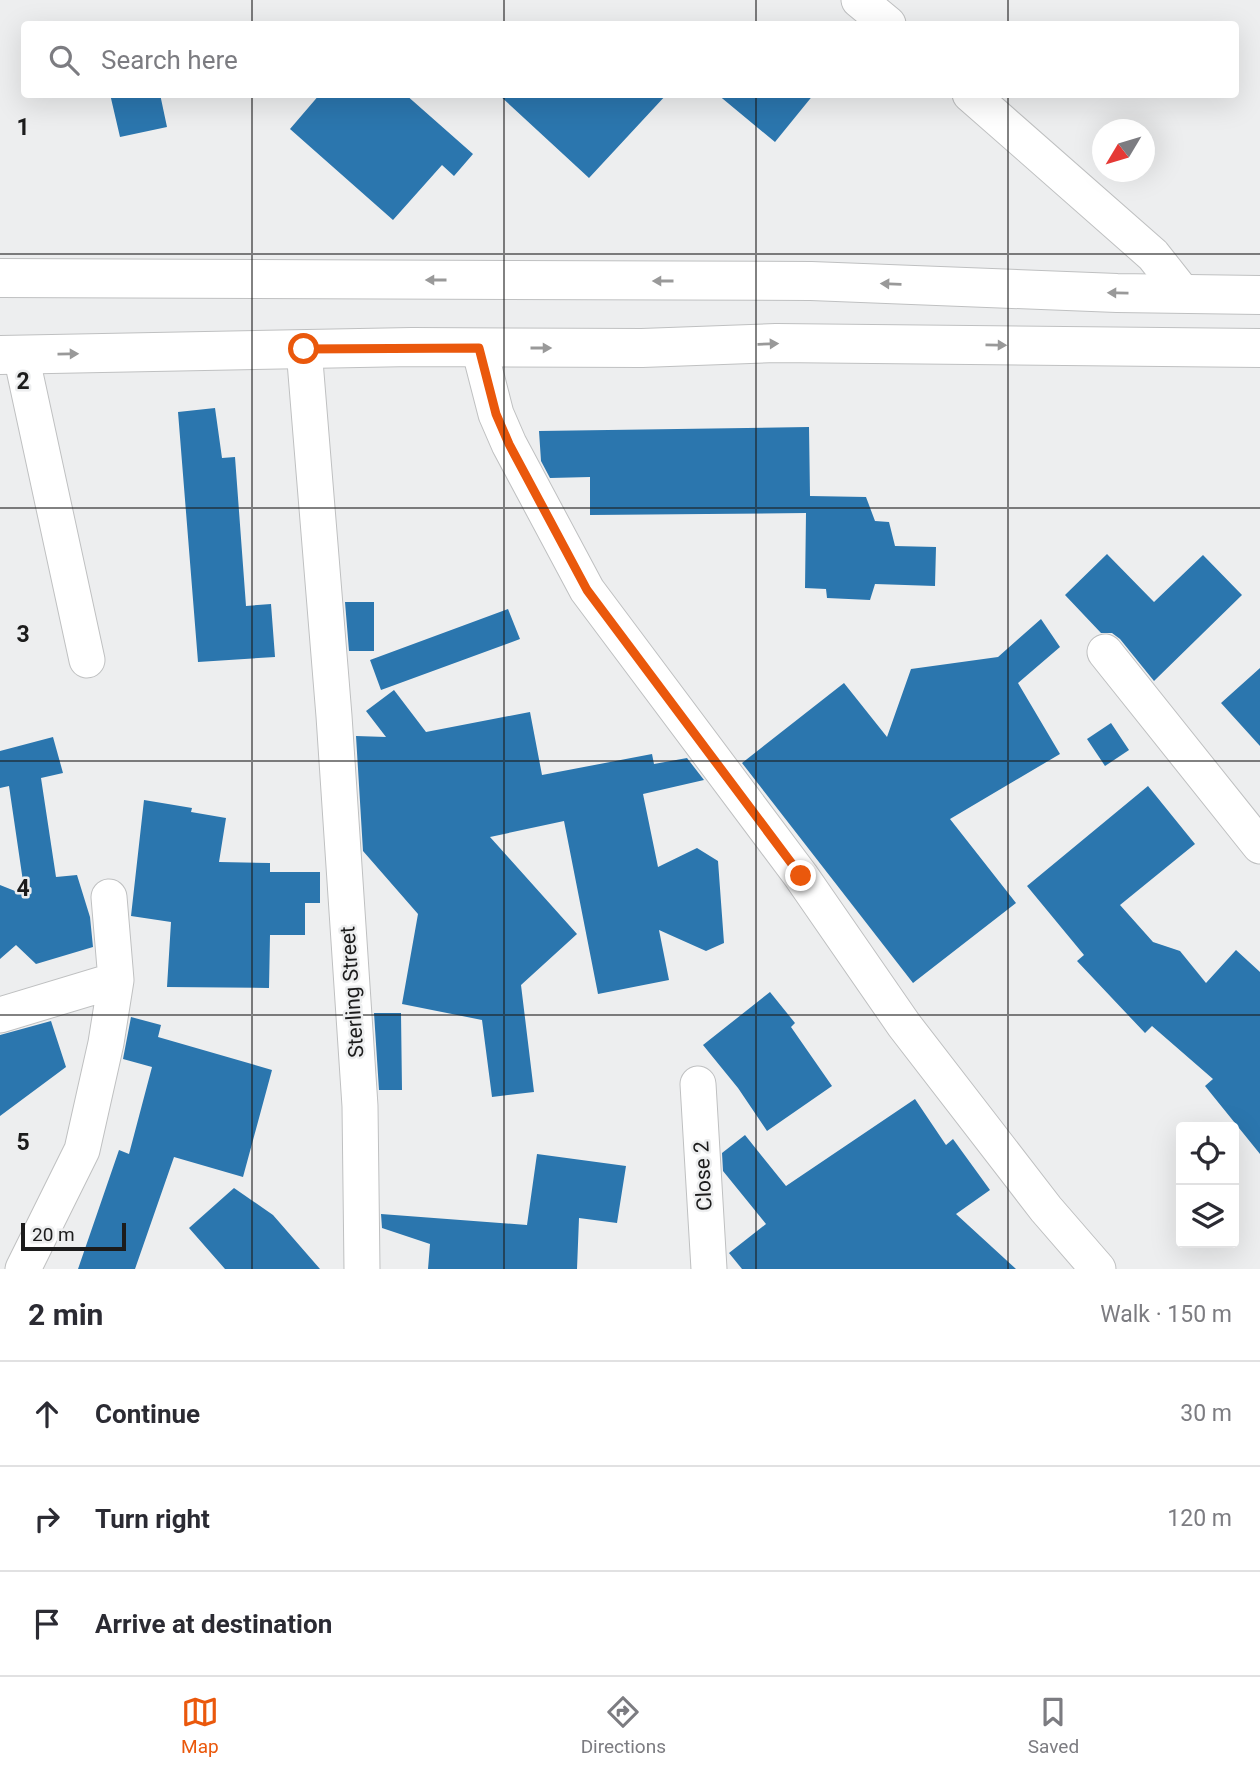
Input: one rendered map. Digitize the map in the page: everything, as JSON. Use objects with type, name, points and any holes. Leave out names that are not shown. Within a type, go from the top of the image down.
[{"type":"main road","points":[[0,278],[811,281],[1117,293],[1260,295]]},
{"type":"main road","points":[[11,355],[304,349],[642,348],[776,343],[1260,348]]},
{"type":"street","points":[[859,0],[884,21]]},
{"type":"street","points":[[975,98],[1153,255],[1183,293]]},
{"type":"street","points":[[479,348],[496,414],[509,444],[587,590],[801,876],[904,1025],[1046,1209],[1098,1269]]},
{"type":"street","name":"Sterling Street","points":[[304,349],[334,716],[360,1106],[362,1269]]},
{"type":"street","points":[[11,355],[87,660]]},
{"type":"street","points":[[1105,652],[1260,846]]},
{"type":"street","points":[[23,1269],[82,1150],[106,1043],[116,980],[109,897]]},
{"type":"street","points":[[0,1015],[116,980]]},
{"type":"street","name":"Close 2","points":[[698,1084],[709,1269]]},
{"type":"building","points":[[111,98],[161,98],[167,127],[120,137]]},
{"type":"building","points":[[317,98],[410,98],[473,154],[454,176],[442,165],[393,220],[290,129]]},
{"type":"building","points":[[502,98],[663,98],[589,178]]},
{"type":"building","points":[[722,98],[811,98],[775,142]]},
{"type":"building","points":[[215,408],[222,458],[235,457],[246,606],[271,604],[275,657],[198,662],[178,412]]},
{"type":"building","points":[[809,427],[810,496],[866,497],[875,521],[889,522],[895,546],[936,547],[935,586],[875,584],[870,600],[827,598],[826,589],[805,588],[806,513],[590,515],[590,477],[550,478],[541,461],[539,431]]},
{"type":"building","points":[[1107,554],[1154,602],[1203,555],[1242,595],[1154,681],[1120,639],[1112,633],[1101,633],[1065,595]]},
{"type":"building","points":[[345,602],[374,602],[374,651],[349,651]]},
{"type":"building","points":[[508,609],[520,639],[381,690],[370,660]]},
{"type":"building","points":[[1041,619],[1060,647],[1018,683],[1060,754],[950,819],[1016,903],[913,983],[742,763],[844,683],[887,737],[911,669],[998,657]]},
{"type":"building","points":[[1260,668],[1260,746],[1221,703]]},
{"type":"building","points":[[394,690],[426,732],[530,712],[542,775],[652,754],[654,764],[687,758],[704,780],[643,794],[658,867],[697,848],[718,861],[724,943],[706,951],[659,930],[669,980],[598,994],[564,821],[490,837],[577,934],[521,985],[534,1092],[492,1097],[482,1020],[402,1004],[418,914],[363,851],[356,736],[386,737],[366,711]]},
{"type":"building","points":[[1111,723],[1129,750],[1105,766],[1087,739]]},
{"type":"building","points":[[53,737],[63,773],[41,778],[56,877],[77,875],[90,917],[93,947],[36,964],[16,945],[0,959],[0,885],[25,895],[9,786],[0,788],[0,751]]},
{"type":"building","points":[[1148,786],[1195,844],[1120,905],[1153,942],[1180,951],[1206,983],[1236,950],[1260,972],[1260,1154],[1239,1128],[1239,1122],[1234,1122],[1205,1086],[1213,1079],[1152,1026],[1145,1033],[1077,961],[1084,955],[1027,886]]},
{"type":"building","points":[[144,800],[192,808],[191,812],[226,818],[219,862],[270,863],[270,872],[320,872],[320,903],[305,903],[305,935],[270,935],[269,988],[167,987],[171,922],[131,916]]},
{"type":"building","points":[[770,992],[795,1023],[791,1027],[832,1086],[767,1131],[738,1088],[703,1045]]},
{"type":"building","points":[[374,1013],[401,1013],[402,1090],[379,1090]]},
{"type":"building","points":[[131,1017],[161,1025],[158,1037],[272,1070],[243,1177],[174,1157],[135,1269],[78,1269],[119,1150],[129,1154],[152,1067],[123,1059]]},
{"type":"building","points":[[51,1021],[66,1067],[0,1116],[0,1035]]},
{"type":"building","points":[[915,1099],[946,1145],[953,1139],[990,1190],[956,1214],[1016,1269],[742,1269],[729,1253],[766,1224],[723,1171],[722,1153],[745,1135],[786,1186]]},
{"type":"building","points":[[537,1154],[626,1166],[617,1223],[579,1218],[577,1269],[428,1269],[430,1244],[382,1228],[381,1214],[527,1225]]},
{"type":"building","points":[[234,1188],[273,1215],[320,1269],[225,1269],[189,1228]]},
{"type":"route","points":[[304,349],[479,348],[496,414],[509,444],[587,590],[801,876]]}]
